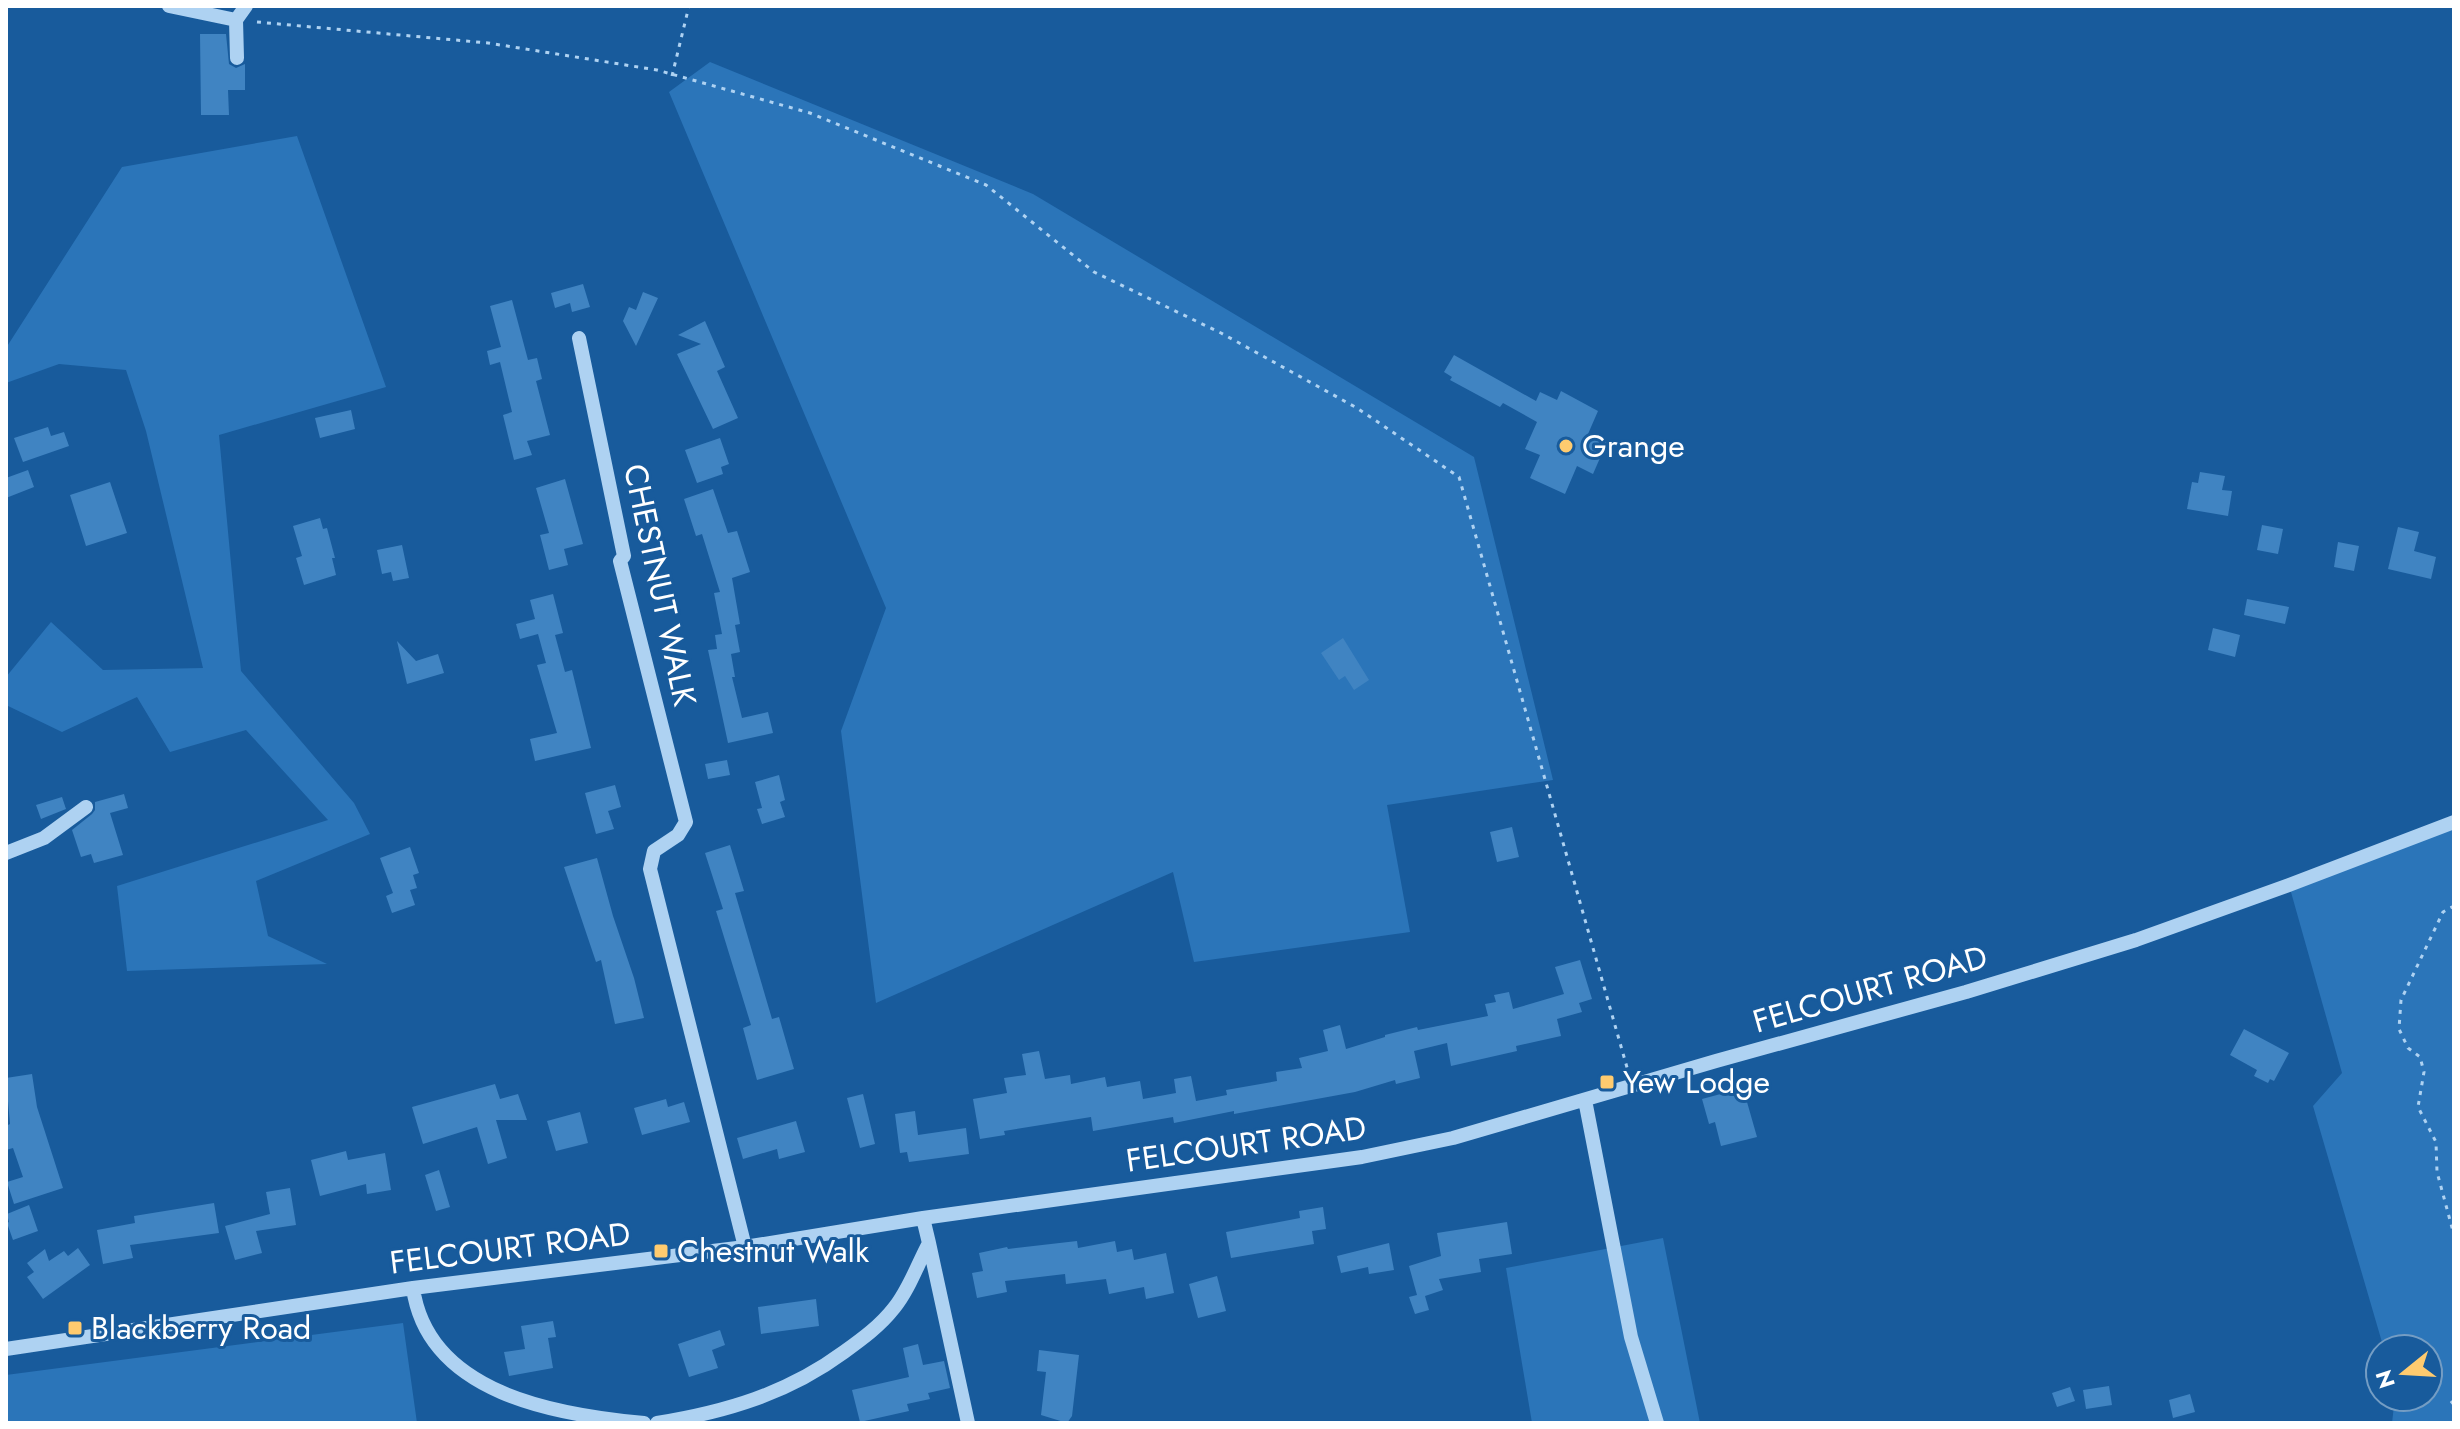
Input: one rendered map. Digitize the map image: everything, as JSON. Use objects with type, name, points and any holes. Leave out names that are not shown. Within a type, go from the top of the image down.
[{"type":"street","points":[[169,6],[236,20]]},
{"type":"street","points":[[237,58],[236,20],[246,6]]},
{"type":"street","name":"CHESTNUT WALK","points":[[579,338],[624,556],[620,561],[686,822],[678,835],[654,851],[650,869],[745,1247]]},
{"type":"street","points":[[6,853],[44,838],[86,807]]},
{"type":"street","name":"FELCOURT ROAD","points":[[6,1349],[413,1288],[745,1247],[923,1218],[1362,1157],[1453,1138],[1966,992],[2136,940],[2454,822]]},
{"type":"street","points":[[1585,1100],[1631,1337],[1657,1423]]},
{"type":"street","points":[[923,1218],[968,1423]]},
{"type":"street","points":[[657,1423],[708,1415],[755,1401],[823,1368],[869,1334],[896,1306],[929,1243]]},
{"type":"street","points":[[413,1288],[417,1310],[440,1347],[465,1372],[496,1391],[531,1405],[644,1423]]},
{"type":"path","points":[[672,76],[689,6]]},
{"type":"path","points":[[236,20],[488,43],[657,70],[810,113],[986,185],[1094,272],[1221,333],[1357,408],[1459,477],[1632,1086]]},
{"type":"path","points":[[2454,906],[2443,912],[2401,1000],[2399,1029],[2408,1048],[2420,1057],[2424,1072],[2418,1107],[2436,1142],[2437,1172],[2454,1235]]},
{"type":"shaded area","points":[[710,62],[1033,194],[1474,457],[1553,780],[1387,805],[1410,932],[1194,962],[1173,872],[876,1003],[841,731],[886,608],[669,92]]},
{"type":"shaded area","points":[[297,136],[386,387],[219,435],[241,671],[354,803],[370,834],[256,881],[268,936],[327,964],[127,971],[117,886],[328,820],[246,730],[170,752],[137,697],[62,732],[6,705],[6,677],[51,622],[103,670],[203,668],[146,431],[126,370],[59,364],[6,383],[6,348],[122,167]]},
{"type":"shaded area","points":[[2454,822],[2454,1423],[2392,1423],[2393,1413],[2444,1413],[2444,1333],[2379,1333],[2313,1106],[2342,1073],[2289,885]]},
{"type":"shaded area","points":[[1663,1238],[1700,1423],[1532,1423],[1506,1268]]},
{"type":"shaded area","points":[[403,1323],[417,1423],[6,1423],[6,1375]]},
{"type":"building","points":[[200,34],[226,34],[229,64],[236,68],[245,64],[245,90],[228,90],[229,115],[201,115]]},
{"type":"building","points":[[583,284],[590,307],[572,312],[570,303],[555,308],[551,293]]},
{"type":"building","points":[[643,292],[658,298],[636,346],[623,321],[629,307],[636,310]]},
{"type":"building","points":[[512,300],[528,360],[537,358],[542,379],[536,381],[550,435],[527,441],[532,455],[514,460],[503,415],[512,412],[500,362],[490,365],[487,351],[501,347],[490,306]]},
{"type":"building","points":[[705,321],[725,367],[717,371],[738,418],[713,429],[677,354],[701,344],[678,335]]},
{"type":"building","name":"Grange","points":[[1454,355],[1536,401],[1540,392],[1557,400],[1561,391],[1598,411],[1588,434],[1607,442],[1593,474],[1577,466],[1565,494],[1530,478],[1540,455],[1525,449],[1537,422],[1503,403],[1500,407],[1450,380],[1452,377],[1444,372]]},
{"type":"building","points":[[351,410],[355,429],[320,438],[315,418]]},
{"type":"building","points":[[48,427],[51,436],[64,432],[69,446],[23,462],[14,438]]},
{"type":"building","points":[[720,438],[729,464],[721,467],[723,474],[697,483],[685,450]]},
{"type":"building","points":[[28,470],[34,487],[6,498],[6,478]]},
{"type":"building","points":[[2200,472],[2225,476],[2222,490],[2232,491],[2228,516],[2187,509],[2192,482],[2198,483]]},
{"type":"building","points":[[565,479],[583,544],[564,549],[568,565],[549,570],[540,535],[549,533],[536,488]]},
{"type":"building","points":[[110,482],[127,533],[86,546],[70,495]]},
{"type":"building","points":[[713,489],[728,533],[737,531],[750,572],[732,578],[740,624],[735,625],[740,652],[731,654],[735,677],[732,677],[742,718],[768,712],[773,733],[728,743],[708,650],[717,649],[715,635],[722,634],[714,593],[720,592],[702,534],[696,536],[684,499]]},
{"type":"building","points":[[320,518],[323,529],[327,528],[336,575],[304,585],[296,558],[302,556],[293,526]]},
{"type":"building","points":[[2262,525],[2283,529],[2278,554],[2257,550]]},
{"type":"building","points":[[2398,527],[2419,532],[2414,551],[2436,557],[2431,579],[2388,569]]},
{"type":"building","points":[[2338,542],[2359,546],[2354,571],[2334,567]]},
{"type":"building","points":[[402,545],[409,578],[393,581],[391,572],[382,574],[377,550]]},
{"type":"building","points":[[553,594],[563,633],[555,635],[565,672],[572,670],[591,748],[535,761],[530,739],[557,733],[537,665],[546,663],[538,634],[520,639],[516,624],[535,619],[530,600]]},
{"type":"building","points":[[2247,599],[2289,607],[2285,624],[2244,615]]},
{"type":"building","points":[[2213,628],[2240,635],[2235,657],[2208,650]]},
{"type":"building","points":[[1343,638],[1369,680],[1354,690],[1345,676],[1339,680],[1321,653]]},
{"type":"building","points":[[397,641],[416,661],[438,654],[444,673],[407,684]]},
{"type":"building","points":[[727,760],[730,775],[708,779],[705,764]]},
{"type":"building","points":[[779,775],[785,800],[780,802],[785,817],[762,824],[757,809],[762,808],[755,782]]},
{"type":"building","points":[[615,785],[621,807],[608,811],[614,829],[596,834],[585,793]]},
{"type":"building","points":[[124,794],[128,808],[110,813],[123,855],[94,863],[91,854],[81,857],[72,830],[92,814],[95,802]]},
{"type":"building","points":[[62,797],[66,809],[41,819],[36,805]]},
{"type":"building","points":[[1512,827],[1519,857],[1497,862],[1490,832]]},
{"type":"building","points":[[730,845],[744,891],[735,893],[772,1019],[779,1017],[794,1069],[757,1080],[743,1028],[751,1025],[716,911],[723,909],[705,853]]},
{"type":"building","points":[[410,847],[419,873],[413,875],[417,888],[410,890],[415,905],[392,913],[386,896],[393,893],[380,858]]},
{"type":"building","points":[[597,858],[644,1018],[615,1024],[601,960],[596,962],[564,867]]},
{"type":"building","points":[[1580,960],[1592,999],[1579,1003],[1582,1012],[1557,1019],[1561,1036],[1516,1046],[1517,1051],[1451,1066],[1447,1043],[1414,1051],[1420,1078],[1396,1084],[1395,1080],[1355,1092],[1174,1123],[1173,1117],[1093,1131],[1091,1117],[1004,1131],[1005,1135],[980,1139],[973,1099],[1007,1093],[1004,1078],[1026,1075],[1022,1054],[1039,1051],[1045,1079],[1070,1075],[1071,1084],[1105,1077],[1107,1087],[1140,1081],[1143,1099],[1176,1093],[1174,1079],[1191,1076],[1196,1101],[1227,1095],[1226,1090],[1277,1081],[1276,1072],[1302,1068],[1299,1058],[1328,1051],[1323,1030],[1340,1025],[1346,1049],[1417,1027],[1418,1030],[1488,1016],[1485,1004],[1496,1002],[1494,995],[1509,992],[1513,1009],[1564,994],[1555,967]]},
{"type":"building","points":[[2244,1029],[2289,1053],[2274,1081],[2270,1079],[2268,1083],[2254,1076],[2257,1070],[2230,1055]]},
{"type":"building","points":[[32,1074],[37,1107],[63,1188],[14,1204],[7,1182],[23,1177],[13,1148],[6,1150],[6,1126],[10,1124],[6,1078]]},
{"type":"building","points":[[495,1084],[500,1099],[518,1094],[527,1120],[496,1120],[507,1158],[488,1164],[477,1127],[423,1144],[412,1107]]},
{"type":"building","points":[[1743,1088],[1757,1137],[1721,1146],[1715,1122],[1709,1124],[1702,1099]]},
{"type":"building","points":[[863,1094],[875,1144],[860,1148],[847,1098]]},
{"type":"building","points":[[666,1099],[668,1107],[684,1102],[690,1122],[642,1135],[634,1108]]},
{"type":"building","points":[[915,1111],[918,1135],[966,1128],[969,1154],[909,1162],[907,1152],[900,1153],[895,1114]]},
{"type":"building","points":[[580,1112],[588,1143],[556,1151],[547,1121]]},
{"type":"building","points":[[796,1121],[805,1152],[779,1159],[777,1149],[743,1159],[737,1138]]},
{"type":"building","points":[[346,1151],[348,1160],[385,1153],[391,1190],[367,1194],[366,1184],[320,1196],[311,1160]]},
{"type":"building","points":[[439,1170],[450,1207],[436,1211],[425,1175]]},
{"type":"building","points":[[290,1188],[296,1225],[256,1231],[262,1253],[235,1260],[225,1226],[270,1214],[266,1192]]},
{"type":"building","points":[[214,1203],[219,1233],[130,1245],[133,1258],[103,1264],[97,1230],[135,1223],[134,1216]]},
{"type":"building","points":[[29,1205],[38,1231],[13,1240],[7,1214]]},
{"type":"building","points":[[1323,1207],[1326,1229],[1312,1231],[1314,1244],[1231,1258],[1226,1232],[1300,1218],[1299,1211]]},
{"type":"building","points":[[1507,1222],[1512,1254],[1479,1259],[1481,1272],[1439,1279],[1443,1290],[1425,1296],[1429,1310],[1415,1314],[1409,1297],[1417,1295],[1409,1266],[1441,1256],[1437,1233]]},
{"type":"building","points":[[1077,1241],[1078,1248],[1115,1241],[1117,1252],[1132,1249],[1134,1260],[1166,1253],[1174,1293],[1146,1299],[1144,1287],[1109,1294],[1106,1279],[1066,1284],[1065,1274],[1005,1281],[1007,1292],[977,1298],[972,1273],[983,1271],[979,1253],[1007,1247]]},
{"type":"building","points":[[1389,1243],[1394,1270],[1369,1274],[1368,1267],[1341,1273],[1337,1256]]},
{"type":"building","points":[[78,1248],[90,1265],[43,1299],[27,1277],[34,1272],[27,1263],[45,1249],[49,1261],[64,1251],[68,1256]]},
{"type":"building","points":[[1217,1276],[1226,1311],[1198,1318],[1189,1284]]},
{"type":"building","points":[[816,1299],[819,1326],[761,1334],[758,1307]]},
{"type":"building","points":[[553,1321],[556,1337],[548,1338],[553,1368],[509,1376],[504,1352],[525,1349],[521,1326]]},
{"type":"building","points":[[720,1330],[725,1345],[712,1350],[718,1368],[689,1377],[678,1344]]},
{"type":"building","points":[[918,1344],[923,1365],[944,1361],[950,1388],[928,1393],[930,1399],[907,1404],[909,1411],[860,1422],[852,1390],[909,1377],[903,1348]]},
{"type":"building","points":[[1039,1350],[1079,1355],[1072,1416],[1067,1423],[1041,1415],[1046,1372],[1037,1371]]},
{"type":"building","points":[[2109,1386],[2112,1405],[2086,1409],[2083,1390]]},
{"type":"building","points":[[2070,1387],[2075,1401],[2057,1407],[2052,1393]]},
{"type":"building","points":[[2190,1394],[2195,1412],[2173,1418],[2169,1400]]},
{"type":"place","name":"Grange","points":[[1566,446]]},
{"type":"place","name":"Yew Lodge","points":[[1607,1082]]},
{"type":"place","name":"Chestnut Walk","points":[[661,1251]]},
{"type":"place","name":"Blackberry Road","points":[[75,1328]]}]
